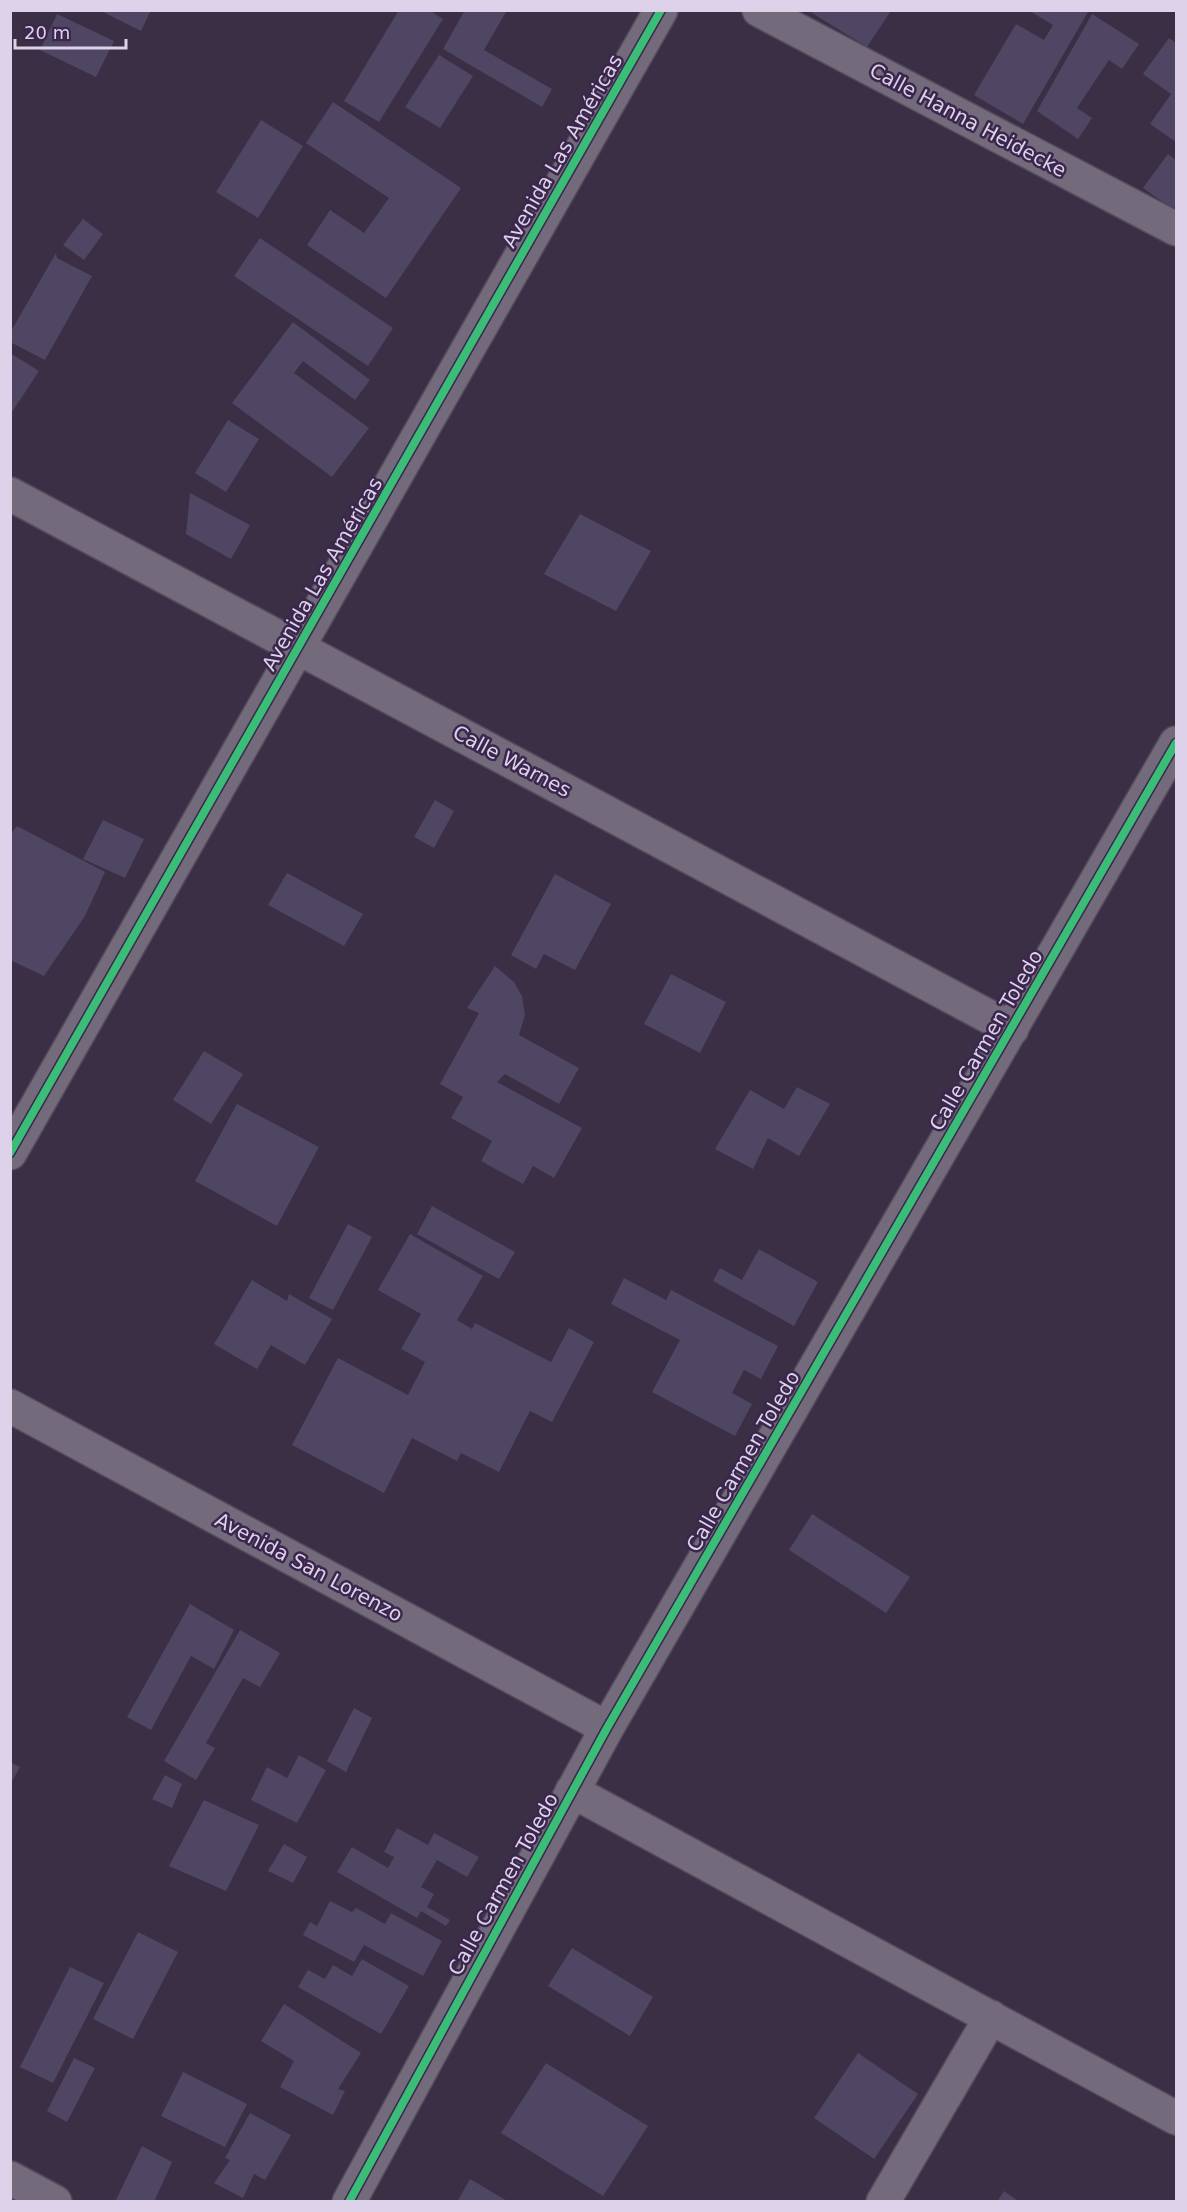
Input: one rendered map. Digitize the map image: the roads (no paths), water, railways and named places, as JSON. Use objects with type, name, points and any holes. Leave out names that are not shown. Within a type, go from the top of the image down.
[{"type":"street","name":"Avenida Las Américas","points":[[10,1153],[661,10]]},
{"type":"street","name":"Calle Hanna Heidecke","points":[[759,10],[1176,229]]},
{"type":"street","name":"Calle Warnes","points":[[10,494],[1012,1029]]},
{"type":"street","name":"Calle Carmen Toledo","points":[[349,2202],[607,1728],[1176,743]]},
{"type":"street","name":"Avenida San Lorenzo","points":[[10,1406],[607,1728]]},
{"type":"street","points":[[572,1791],[1176,2118]]},
{"type":"street","points":[[883,2202],[991,2017]]},
{"type":"street","points":[[10,2178],[55,2202]]}]
